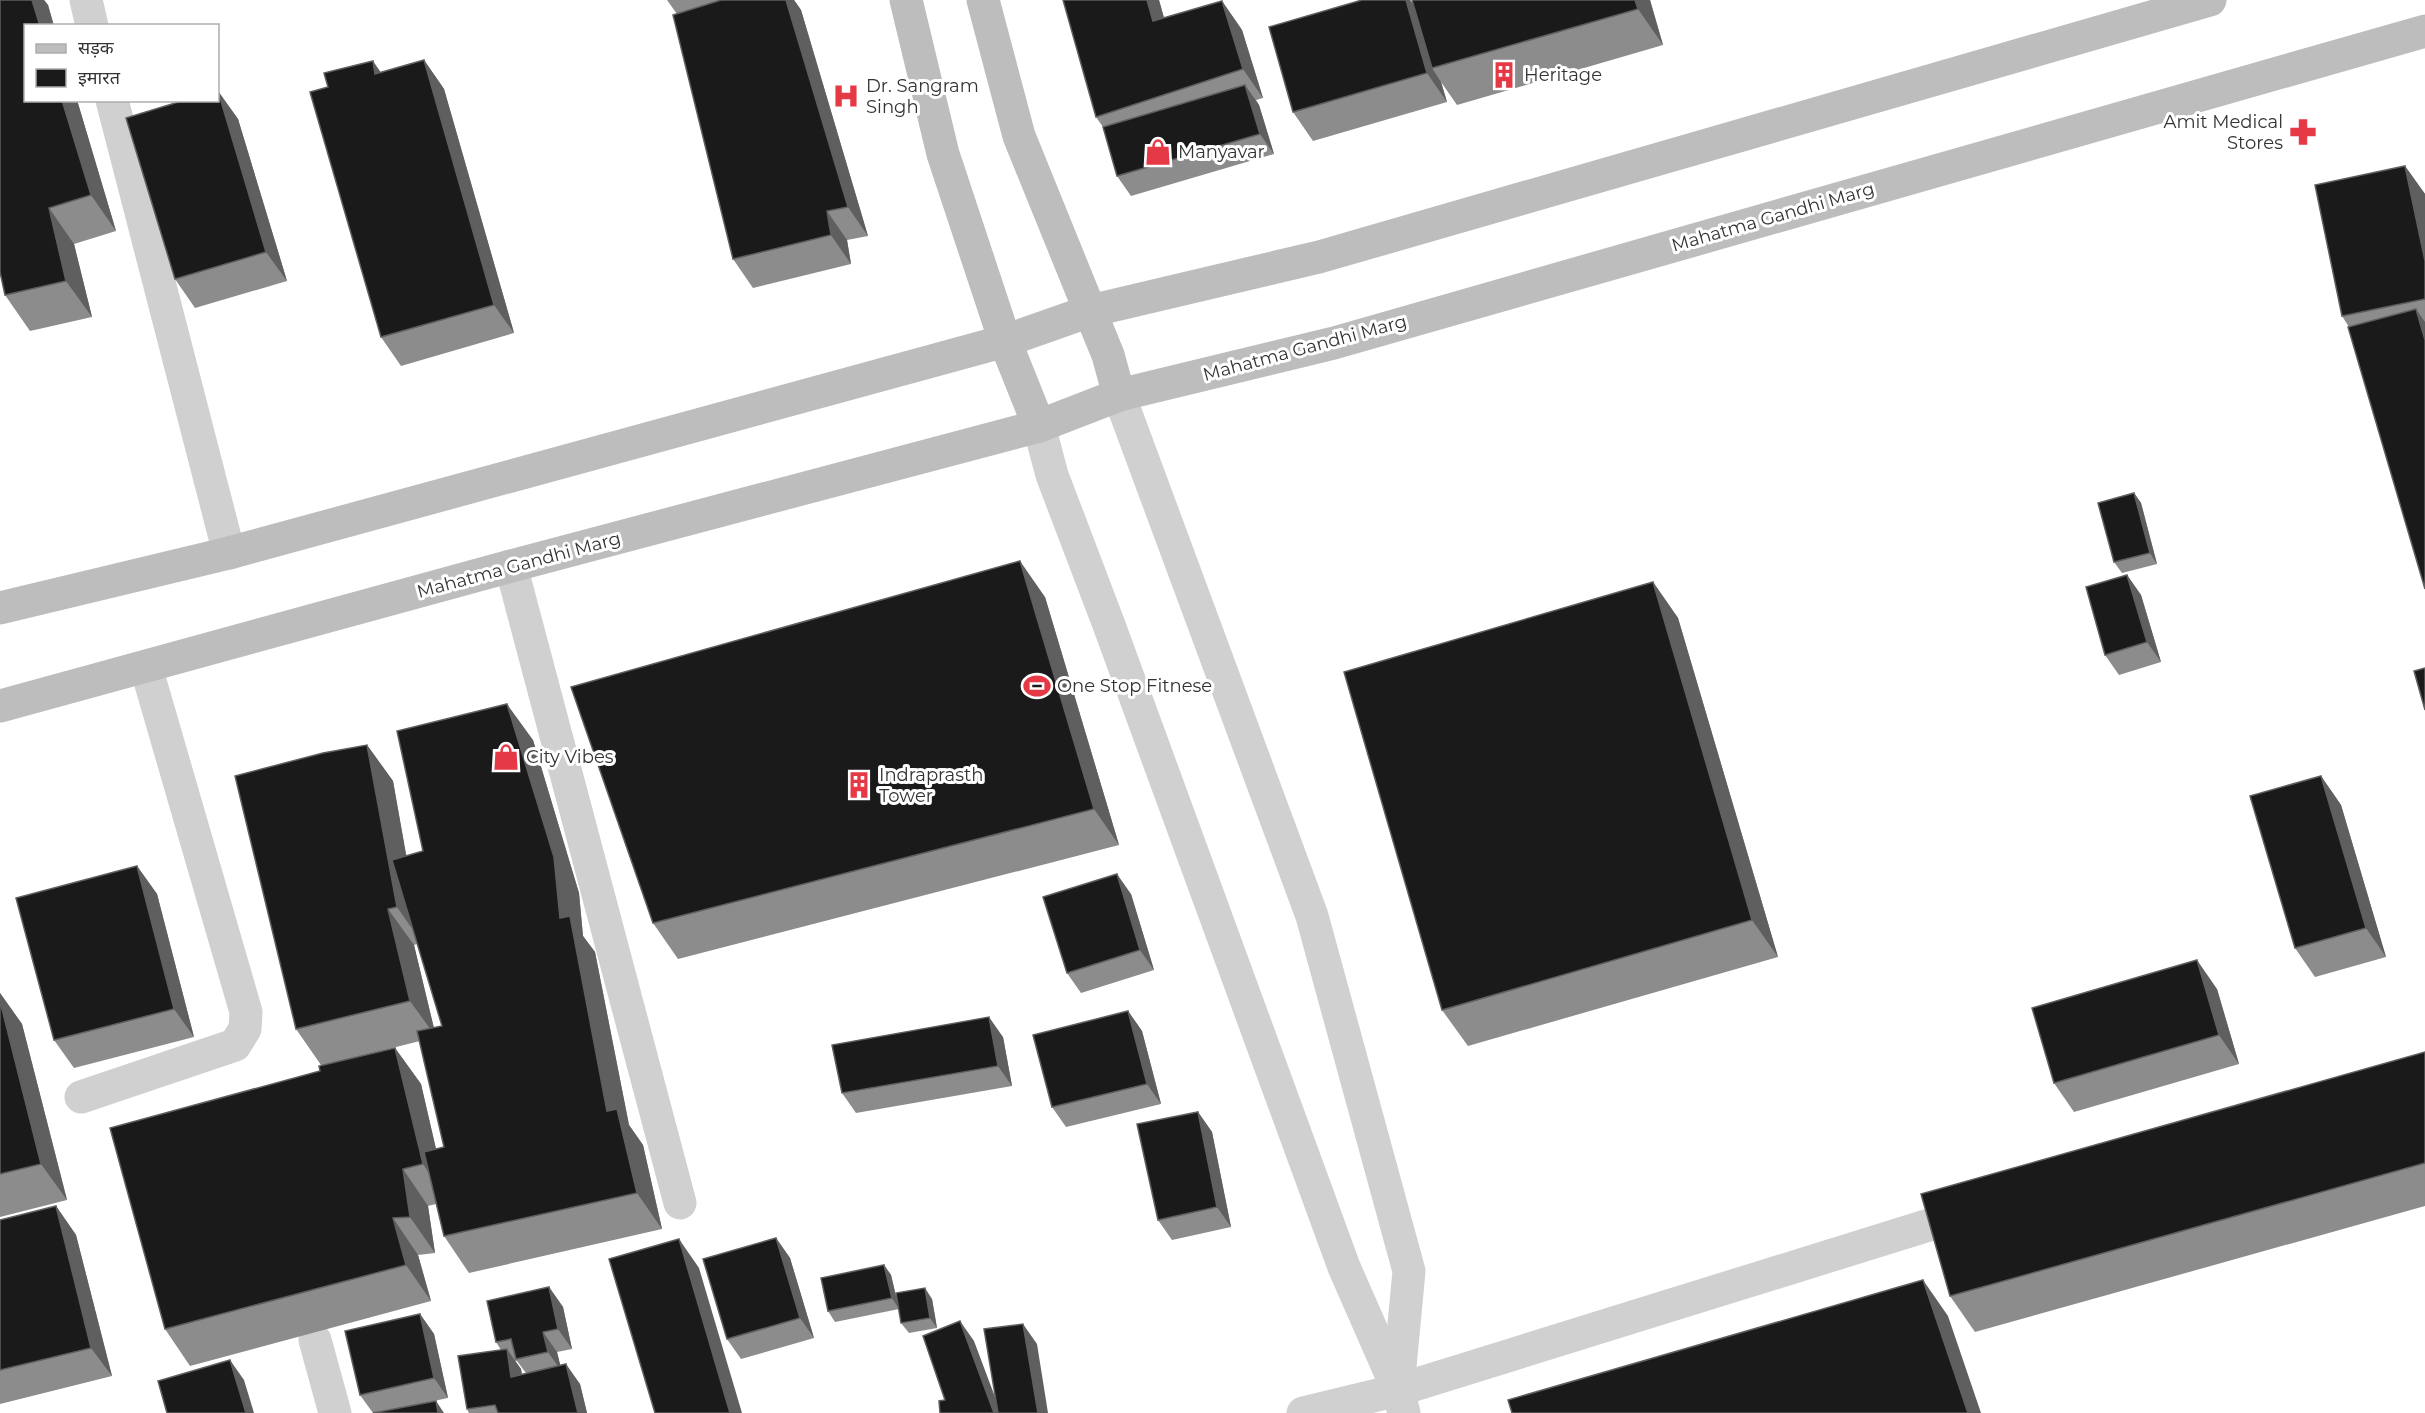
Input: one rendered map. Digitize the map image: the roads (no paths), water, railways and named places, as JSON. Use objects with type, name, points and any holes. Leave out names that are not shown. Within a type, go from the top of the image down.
[{"type":"main road","points":[[906,0],[944,154],[1005,341],[1039,426]]},
{"type":"main road","points":[[983,0],[1019,136],[1108,355],[1119,395]]},
{"type":"main road","points":[[0,608],[229,553],[1005,341],[1090,311],[1318,257],[2210,0]]},
{"type":"main road","name":"Mahatma Gandhi Marg","points":[[0,706],[511,566],[1039,426],[1119,395],[1334,343],[2425,31]]},
{"type":"street","points":[[86,0],[92,24]]},
{"type":"street","points":[[113,102],[229,553]]},
{"type":"street","points":[[1119,395],[1312,916],[1409,1271],[1401,1402]]},
{"type":"street","points":[[1039,426],[1052,476],[1109,625],[1339,1256],[1401,1402]]},
{"type":"street","points":[[511,566],[680,1203]]},
{"type":"street","points":[[81,1097],[235,1045],[245,1029],[246,1012],[146,667]]},
{"type":"street","points":[[1303,1413],[1401,1402],[2003,1202]]},
{"type":"street","points":[[315,1340],[335,1413]]},
{"type":"place","name":"Heritage","points":[[1504,75]]},
{"type":"place","name":"Dr. Sangram Singh","points":[[846,96]]},
{"type":"place","name":"Amit Medical Stores","points":[[2303,132]]},
{"type":"place","name":"Manyavar","points":[[1158,152]]},
{"type":"place","name":"One Stop Fitnese","points":[[1037,686]]},
{"type":"place","name":"City Vibes","points":[[506,757]]},
{"type":"place","name":"Indraprasth Tower","points":[[859,785]]}]
